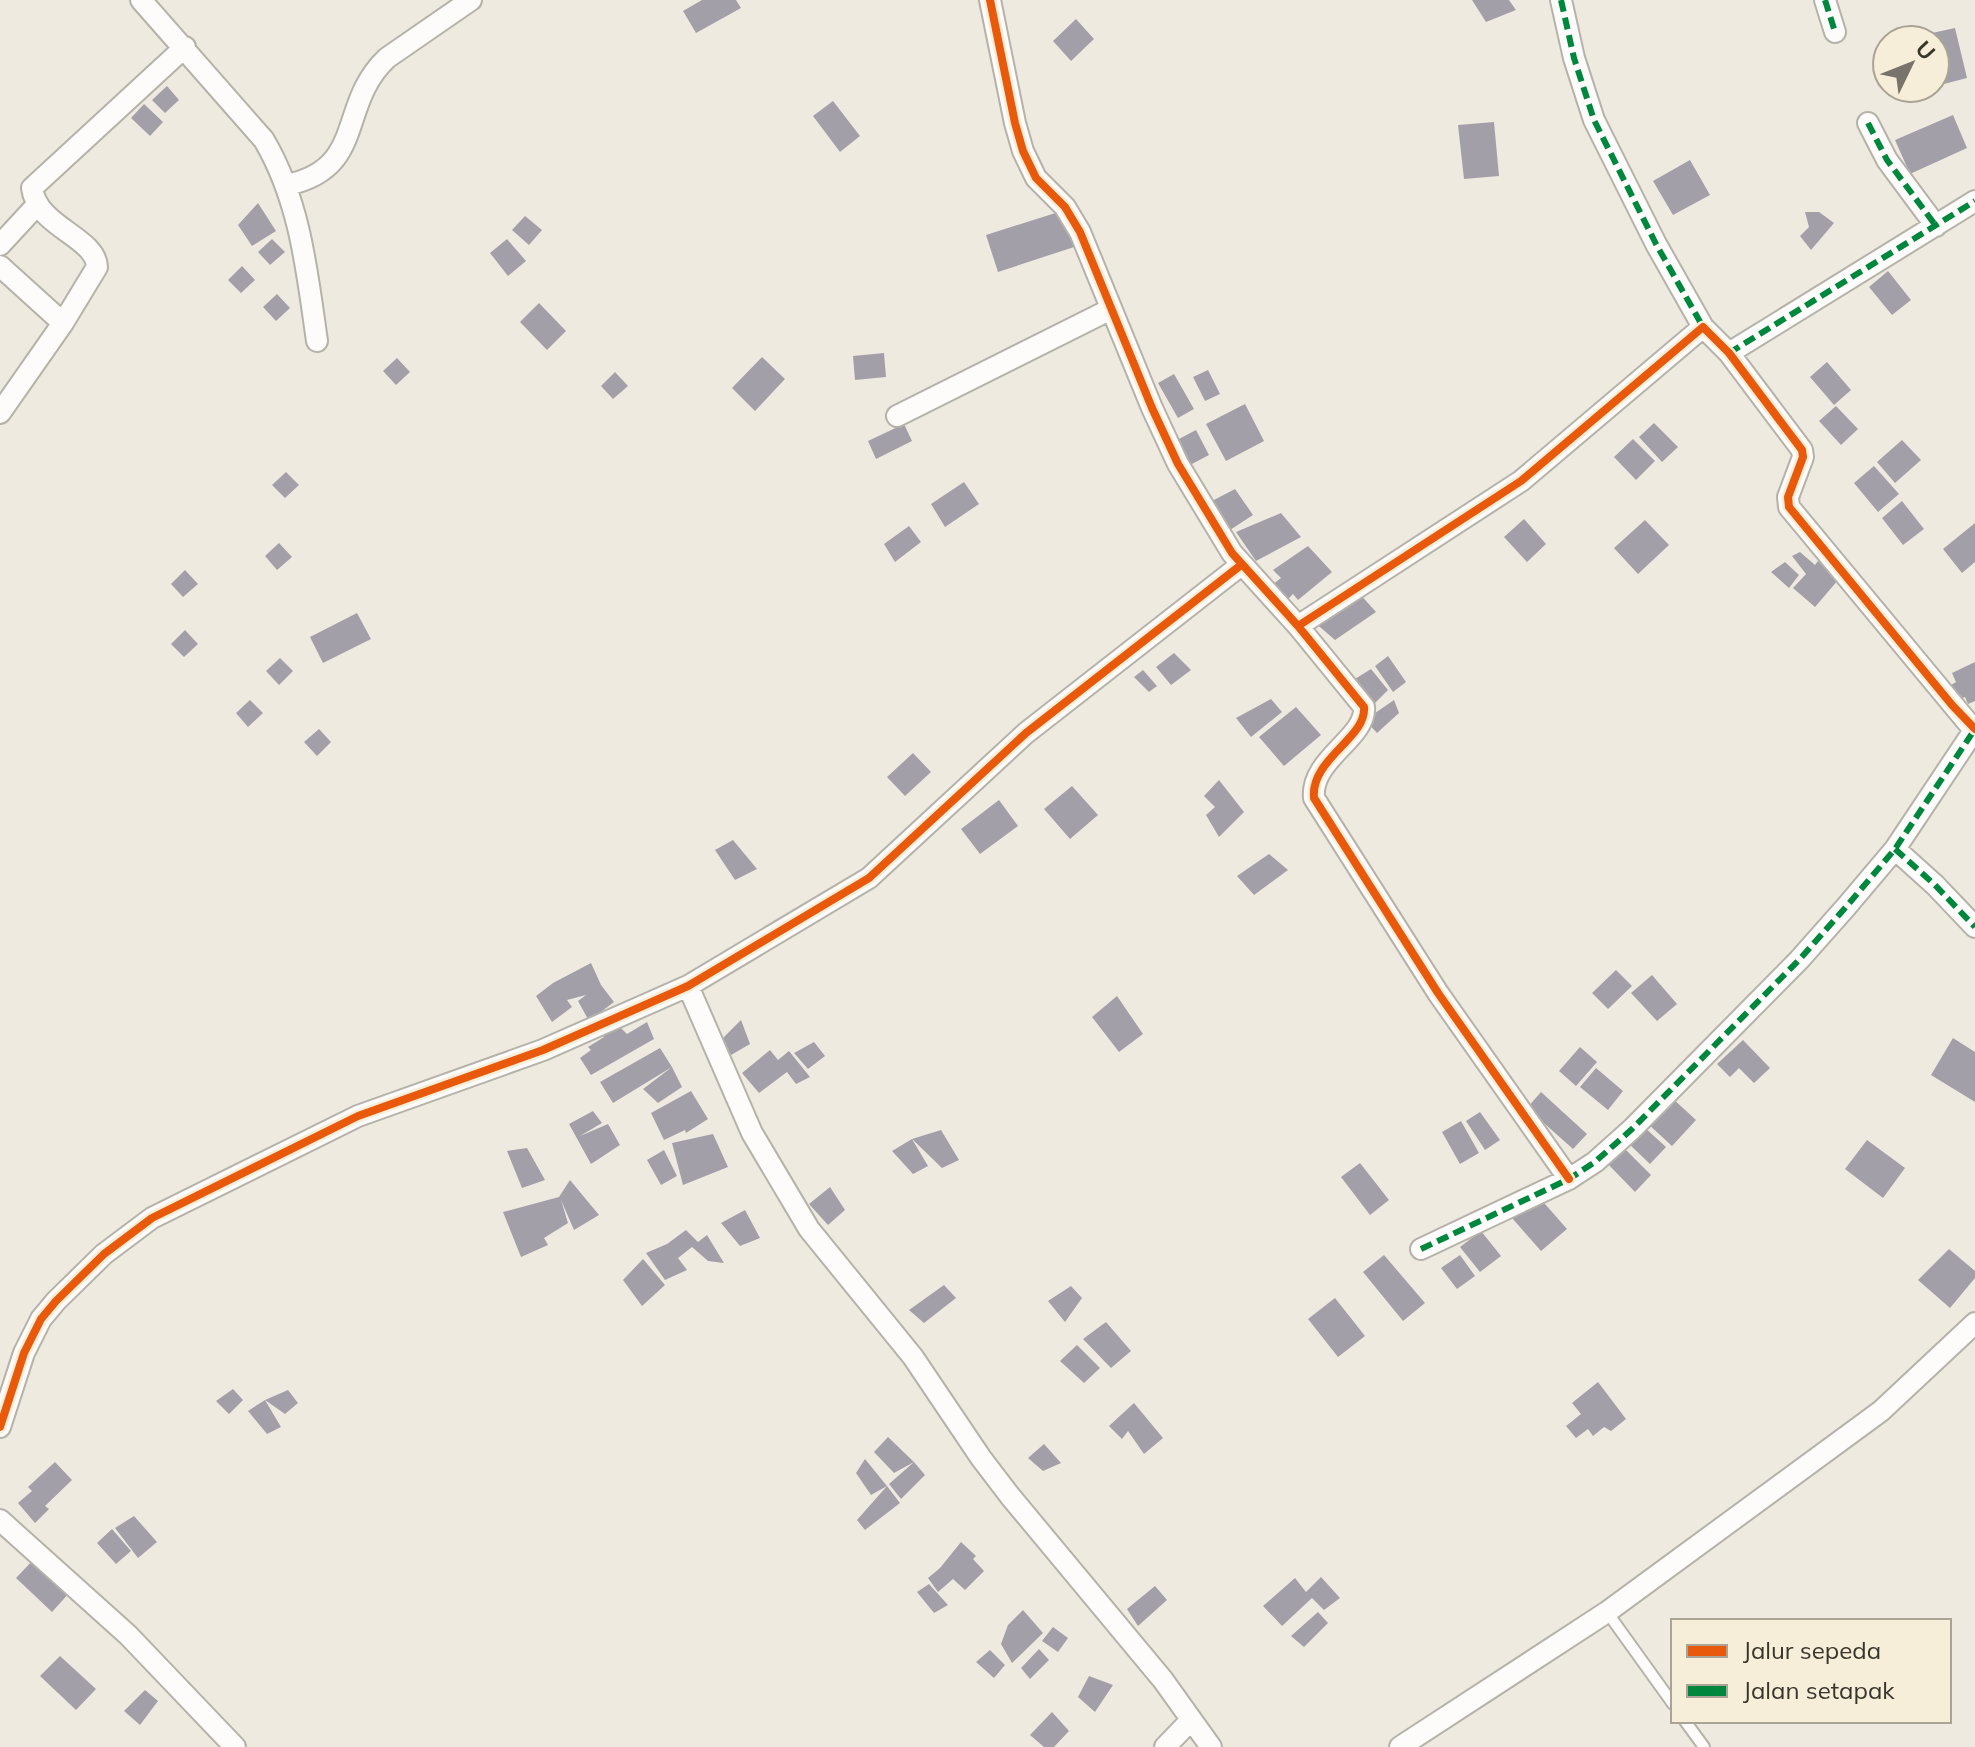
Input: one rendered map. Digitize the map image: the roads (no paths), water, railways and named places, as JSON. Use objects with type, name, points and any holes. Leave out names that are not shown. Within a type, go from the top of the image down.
[{"type":"street","points":[[141,0],[264,140],[275,159],[287,185],[305,256],[317,341]]},
{"type":"street","points":[[287,185],[308,180],[333,163],[366,83],[375,70],[387,58],[471,0]]},
{"type":"street","points":[[990,0],[1023,151],[1036,178],[1072,215],[1178,464],[1241,565],[1298,626],[1364,707],[1362,722],[1314,781],[1314,798],[1438,993],[1569,1179]]},
{"type":"street","points":[[1421,1249],[1569,1179],[1595,1162],[1632,1129],[1799,960],[1895,849],[1974,730],[1789,507],[1788,497],[1803,457],[1802,450],[1729,353],[1703,327],[1656,244],[1594,120],[1574,58],[1561,0]]},
{"type":"street","points":[[1825,0],[1835,32]]},
{"type":"street","points":[[0,413],[63,323],[97,267],[90,250],[36,206],[32,188],[185,47]]},
{"type":"street","points":[[1868,123],[1887,160],[1936,226]]},
{"type":"street","points":[[1729,353],[1975,201]]},
{"type":"street","points":[[0,245],[36,206]]},
{"type":"street","points":[[0,266],[63,323]]},
{"type":"street","points":[[897,416],[1111,309]]},
{"type":"street","points":[[1298,626],[1521,481],[1703,327]]},
{"type":"street","points":[[0,1427],[24,1353],[41,1319],[104,1254],[152,1218],[227,1178],[358,1116],[543,1050],[688,986],[869,878],[1026,733],[1241,565]]},
{"type":"street","points":[[1895,849],[1975,927]]},
{"type":"street","points":[[688,986],[752,1133],[809,1229],[913,1357],[1010,1496],[1163,1680],[1211,1747]]},
{"type":"street","points":[[1400,1747],[1607,1612],[1881,1411],[1975,1323]]},
{"type":"street","points":[[0,1520],[128,1635],[235,1747]]},
{"type":"street","points":[[1165,1747],[1191,1720]]},
{"type":"lane","points":[[1607,1612],[1671,1701]]},
{"type":"lane","points":[[1686,1723],[1704,1747]]}]
